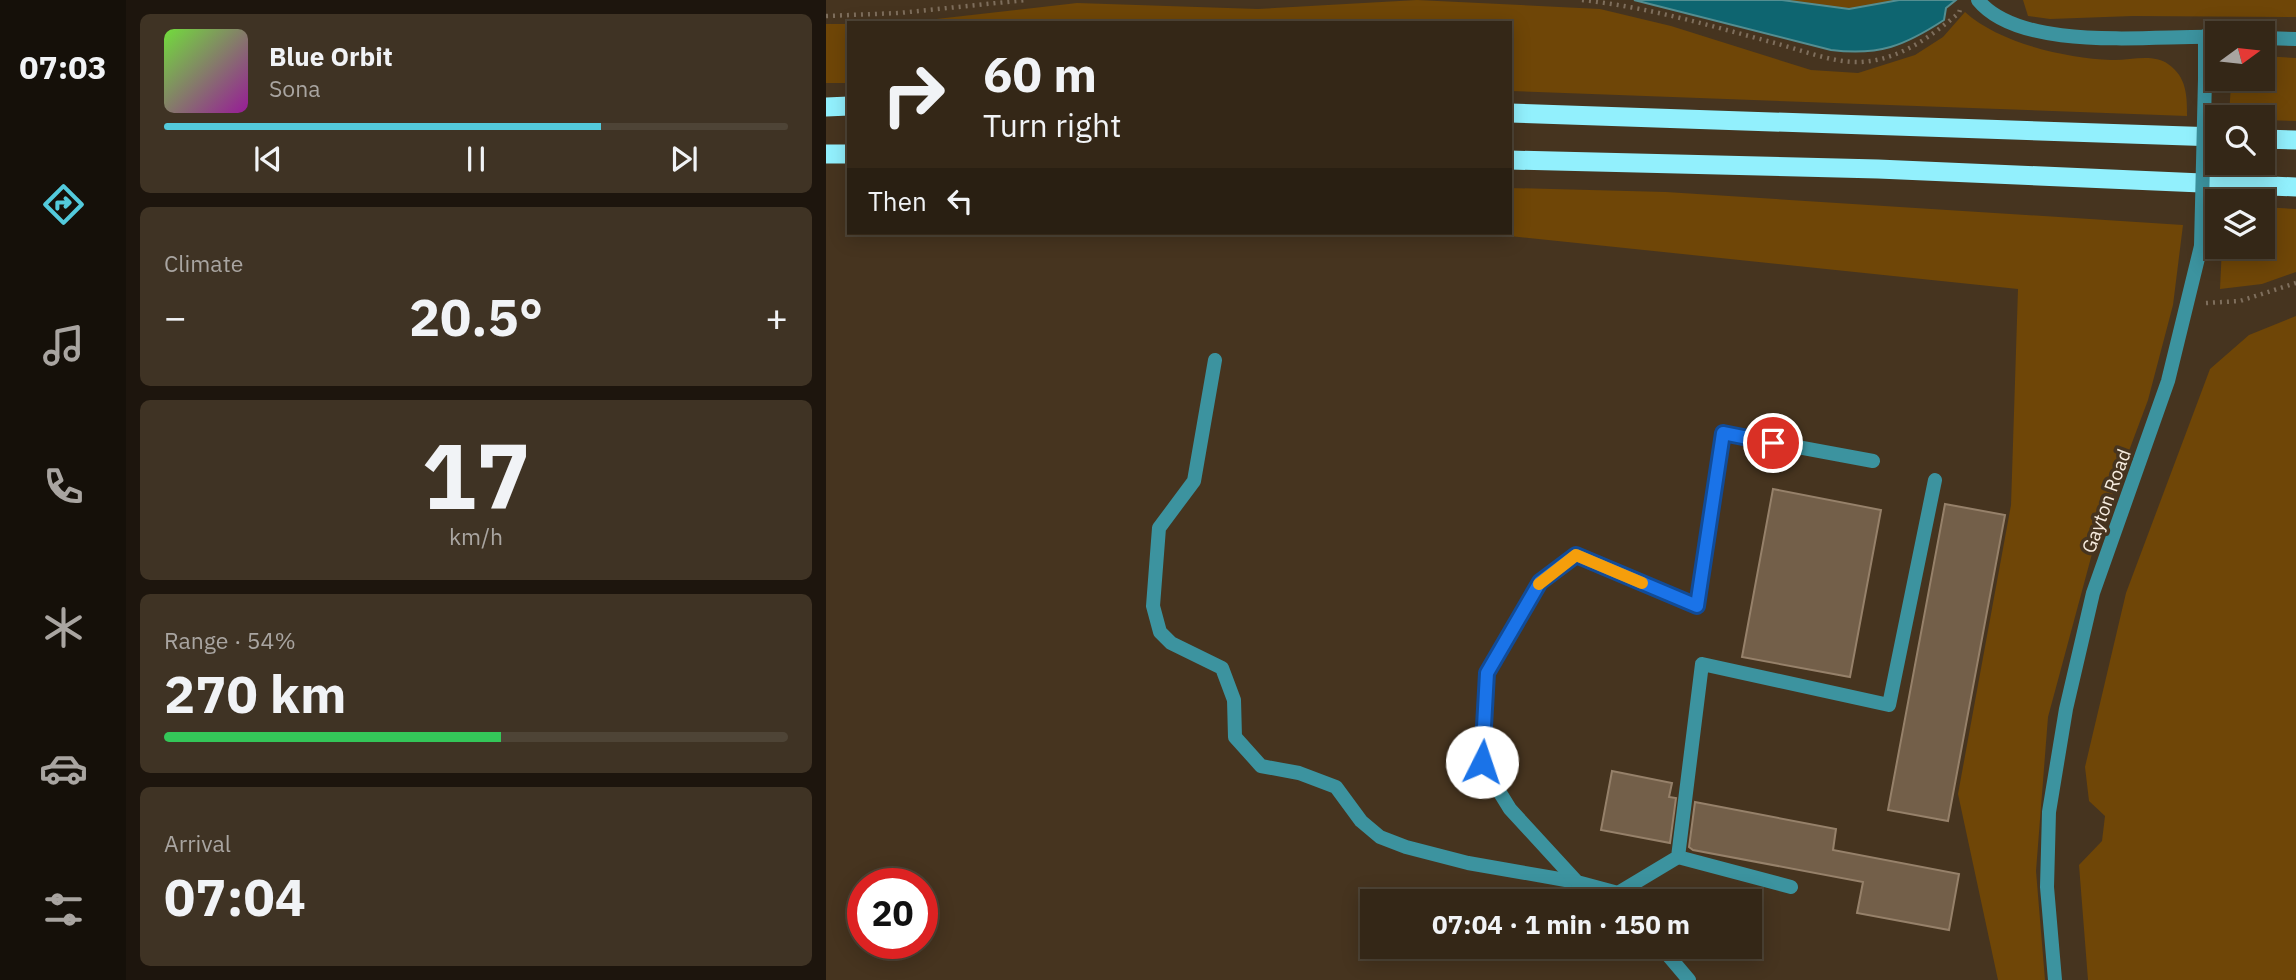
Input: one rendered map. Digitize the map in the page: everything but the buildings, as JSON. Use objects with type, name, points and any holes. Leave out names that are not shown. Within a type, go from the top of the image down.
[{"type":"highway","points":[[826,107],[847,106]]},
{"type":"highway","points":[[1512,113],[2205,138]]},
{"type":"highway","points":[[2275,140],[2296,141]]},
{"type":"highway","points":[[826,154],[847,154]]},
{"type":"highway","points":[[1512,160],[1878,169],[2296,187]]},
{"type":"street","points":[[1980,3],[2003,22],[2050,33],[2110,38],[2205,36]]},
{"type":"street","points":[[2275,38],[2296,39]]},
{"type":"street","name":"Gayton Road","points":[[2055,980],[2047,887],[2049,812],[2066,709],[2094,593],[2158,412],[2201,246],[2205,79]]},
{"type":"street","points":[[1215,360],[1194,481],[1159,528],[1153,606],[1160,632],[1171,643],[1222,668],[1234,700],[1235,737],[1261,766],[1298,773],[1336,787],[1361,821],[1380,837],[1406,848],[1468,863],[1577,882],[1598,889]]},
{"type":"street","points":[[1577,882],[1510,809],[1482,762],[1487,673],[1540,582],[1576,555],[1697,606],[1723,433],[1872,461]]},
{"type":"street","points":[[1632,889],[1678,857],[1702,664],[1889,705],[1935,480]]},
{"type":"street","points":[[1678,857],[1791,887]]},
{"type":"street","points":[[1671,959],[1689,980]]},
{"type":"path","points":[[826,16],[899,13],[1026,0]]},
{"type":"path","points":[[1582,0],[1652,10],[1816,54],[1859,62],[1884,58],[1924,42],[1959,12],[1965,0]]},
{"type":"path","points":[[2187,304],[2241,301],[2296,283]]},
{"type":"shaded area","points":[[1417,0],[1600,9],[1671,26],[1811,70],[1858,73],[1915,55],[1943,37],[1965,12],[1996,32],[2054,52],[2093,59],[2148,58],[2162,61],[2174,69],[2182,81],[2186,94],[2187,116],[1512,91],[1512,21],[919,21],[1077,3],[1258,9]]},
{"type":"shaded area","points":[[1782,0],[1899,0],[1849,9]]},
{"type":"shaded area","points":[[2023,0],[2296,0],[2296,17],[2133,16],[2050,19],[2028,16]]},
{"type":"shaded area","points":[[826,24],[847,24],[847,83],[826,83]]},
{"type":"shaded area","points":[[2275,57],[2296,58],[2296,121],[2275,120],[2275,105],[2230,105],[2231,91],[2275,91]]},
{"type":"shaded area","points":[[1512,188],[1666,192],[2183,225],[2173,305],[2148,400],[2096,539],[2048,717],[2036,871],[2045,980],[1998,980],[1958,794],[2011,505],[2018,289],[1500,235],[1512,235]]},
{"type":"shaded area","points":[[2275,208],[2296,209],[2296,272],[2262,284],[2220,289],[2221,259],[2275,259]]},
{"type":"shaded area","points":[[2296,316],[2296,980],[2088,980],[2079,865],[2102,841],[2105,816],[2089,801],[2085,767],[2126,593],[2210,369],[2249,335]]},
{"type":"water","points":[[1634,0],[1782,0],[1849,9],[1899,0],[1956,0],[1946,8],[1944,20],[1916,36],[1890,47],[1848,52]]},
{"type":"slow traffic","points":[[1539,584],[1576,555],[1642,583]]},
{"type":"route","points":[[1482,762],[1487,673],[1540,582],[1576,555],[1697,606],[1723,433],[1773,443]]}]
